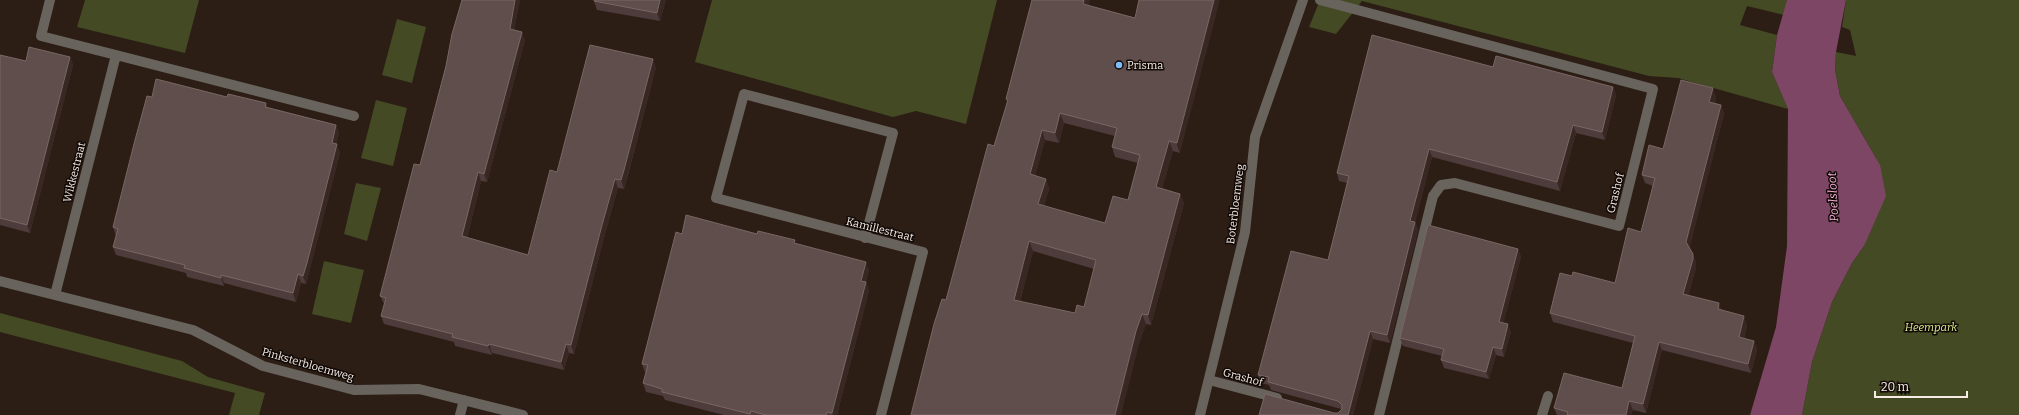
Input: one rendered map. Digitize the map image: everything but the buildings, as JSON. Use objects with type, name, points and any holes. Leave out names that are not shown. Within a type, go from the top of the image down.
[{"type":"street","points":[[50,0],[41,36],[354,116]]},
{"type":"street","name":"Boterbloemweg","points":[[1200,415],[1210,380],[1245,232],[1254,137],[1303,0]]},
{"type":"street","name":"Grashof","points":[[1320,0],[1653,89],[1619,226],[1455,183],[1441,185],[1433,196],[1379,415]]},
{"type":"street","name":"Wikkestraat","points":[[55,295],[116,56]]},
{"type":"street","name":"Kamillestraat","points":[[865,238],[893,134],[744,94],[716,198],[865,238],[923,252],[881,415]]},
{"type":"street","name":"Pinksterbloemweg","points":[[0,282],[193,330],[263,366],[354,390],[419,388],[523,415]]},
{"type":"street","name":"Grashof","points":[[1210,380],[1288,401]]},
{"type":"street","points":[[1542,415],[1548,396]]},
{"type":"street","points":[[460,415],[464,400]]},
{"type":"green space","points":[[85,0],[199,0],[185,53],[77,27]]},
{"type":"green space","points":[[712,0],[997,0],[966,124],[916,111],[893,117],[695,62]]},
{"type":"green space","points":[[1320,0],[1787,0],[1784,15],[1747,6],[1740,25],[1777,35],[1772,72],[1788,109],[1678,78],[1649,76],[1362,1],[1336,34],[1309,27]]},
{"type":"green space","name":"Heempark","points":[[1846,0],[2019,0],[2019,415],[1802,415],[1812,362],[1832,302],[1852,263],[1864,246],[1876,158],[1840,96],[1835,70],[1836,52],[1856,56],[1850,30],[1842,27]]},
{"type":"green space","points":[[397,19],[426,27],[412,83],[382,75]]},
{"type":"green space","points":[[376,100],[407,108],[393,166],[361,158]]},
{"type":"green space","points":[[356,183],[381,188],[367,241],[344,234]]},
{"type":"green space","points":[[324,261],[364,270],[351,323],[312,314]]},
{"type":"green space","points":[[0,313],[182,361],[208,377],[265,393],[259,415],[229,415],[235,393],[0,332]]},
{"type":"water","name":"Poelsloot","points":[[1787,0],[1846,0],[1836,52],[1835,70],[1840,96],[1880,165],[1886,196],[1864,246],[1852,263],[1832,302],[1812,362],[1802,415],[1750,415],[1776,327],[1787,246],[1788,109],[1772,72],[1777,35]]},
{"type":"place","name":"Prisma","points":[[1119,65]]}]
